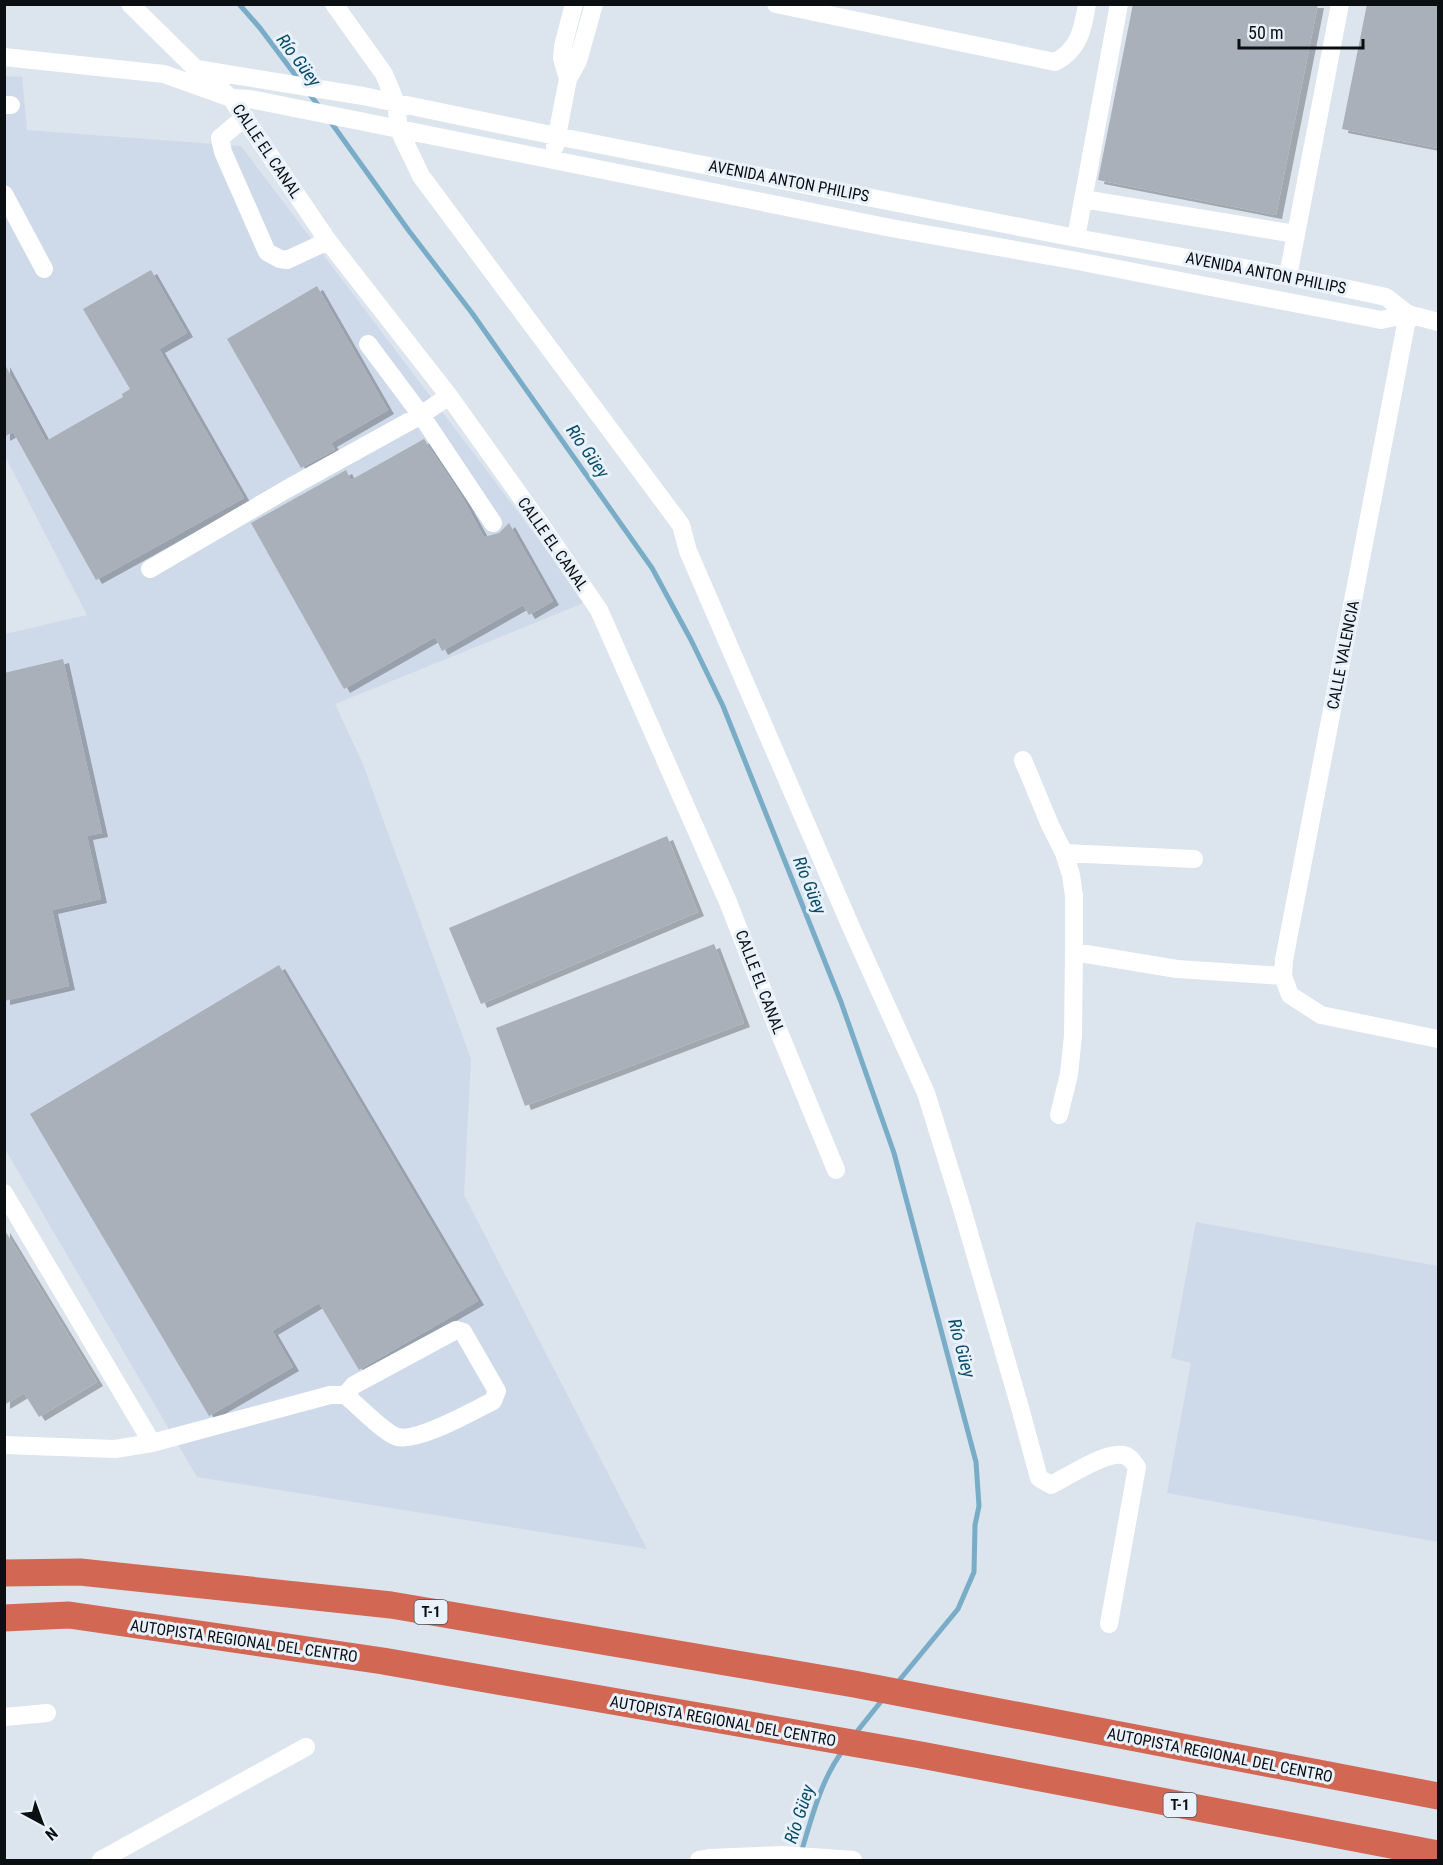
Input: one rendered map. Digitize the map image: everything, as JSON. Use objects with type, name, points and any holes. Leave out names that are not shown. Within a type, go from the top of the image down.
[{"type":"highway","name":"AUTOPISTA REGIONAL DEL CENTRO","points":[[4,1573],[80,1572],[391,1605],[854,1684],[1438,1796]]},
{"type":"highway","name":"AUTOPISTA REGIONAL DEL CENTRO","points":[[4,1618],[69,1615],[383,1661],[921,1755],[1438,1854]]},
{"type":"street","name":"CALLE EL CANAL","points":[[130,4],[195,68],[231,98],[328,241],[449,396],[599,610],[728,902],[836,1170]]},
{"type":"street","points":[[334,4],[384,74],[396,103],[399,130],[421,176],[681,525],[688,551],[926,1094],[1016,1392],[1039,1478],[1051,1485],[1109,1456],[1124,1455],[1130,1458],[1137,1467],[1109,1624]]},
{"type":"street","points":[[568,79],[562,58],[574,4]]},
{"type":"street","points":[[552,161],[568,79],[578,61],[594,4]]},
{"type":"street","points":[[776,4],[1055,62],[1067,56],[1081,36],[1087,4]]},
{"type":"street","points":[[1076,238],[1119,4]]},
{"type":"street","points":[[1288,276],[1340,4]]},
{"type":"street","name":"AVENIDA ANTON PHILIPS","points":[[4,57],[164,74],[231,98],[250,99],[891,228],[1072,260],[1381,320],[1408,314]]},
{"type":"street","name":"AVENIDA ANTON PHILIPS","points":[[164,74],[195,68],[363,96],[1076,238],[1288,276],[1386,297],[1408,314],[1438,322]]},
{"type":"street","points":[[244,117],[220,138],[223,152],[267,252],[287,260],[328,241]]},
{"type":"street","points":[[4,194],[44,269]]},
{"type":"street","points":[[1083,199],[1295,234]]},
{"type":"street","name":"CALLE VALENCIA","points":[[1408,314],[1284,960],[1283,976],[1290,995],[1321,1016],[1438,1039]]},
{"type":"street","points":[[368,344],[421,415],[493,523]]},
{"type":"street","points":[[150,569],[287,489],[421,415],[449,396]]},
{"type":"street","points":[[1023,760],[1064,853],[1071,875],[1074,896],[1073,1036],[1069,1074],[1059,1115]]},
{"type":"street","points":[[1064,853],[1194,859]]},
{"type":"street","points":[[1074,952],[1177,969],[1283,976]]},
{"type":"street","points":[[4,1193],[152,1443]]},
{"type":"street","points":[[4,1445],[114,1449],[152,1443],[330,1395],[345,1395],[393,1436],[405,1440],[419,1436],[493,1401],[497,1390],[463,1332],[456,1330],[354,1385],[345,1395]]},
{"type":"street","points":[[4,1717],[47,1713]]},
{"type":"street","points":[[101,1860],[306,1747]]},
{"type":"street","points":[[706,1860],[783,1855],[853,1860]]},
{"type":"shaded area","points":[[4,76],[22,77],[27,130],[241,146],[586,602],[335,704],[362,762],[471,1059],[464,1195],[647,1549],[197,1477],[5,1149],[5,634],[87,615],[5,456]]},
{"type":"shaded area","points":[[1196,1222],[1438,1266],[1438,1542],[1167,1493],[1191,1363],[1171,1358]]},
{"type":"building","points":[[1133,4],[1318,4],[1276,215],[1098,180]]},
{"type":"building","points":[[1367,4],[1438,4],[1438,148],[1342,129]]},
{"type":"building","points":[[151,270],[187,333],[159,349],[244,498],[96,580],[13,432],[4,437],[4,363],[46,441],[123,397],[122,394],[130,389],[83,309]]},
{"type":"building","points":[[317,286],[388,410],[331,443],[335,450],[301,468],[227,339]]},
{"type":"building","points":[[424,439],[461,495],[484,537],[499,533],[509,523],[553,601],[529,615],[523,605],[442,651],[435,637],[344,689],[251,523],[346,470],[351,480]]},
{"type":"building","points":[[63,659],[102,833],[87,836],[101,899],[52,910],[69,986],[4,1001],[4,673]]},
{"type":"building","points":[[667,836],[698,912],[481,1004],[449,928]]},
{"type":"building","points":[[714,944],[744,1023],[525,1106],[496,1028]]},
{"type":"building","points":[[279,965],[478,1301],[359,1370],[319,1303],[272,1331],[293,1367],[209,1416],[30,1114]]},
{"type":"building","points":[[4,1229],[97,1382],[39,1417],[24,1393],[4,1405]]},
{"type":"waterway","name":"Río Güey","points":[[239,4],[299,80]]},
{"type":"waterway","name":"Río Güey","points":[[308,92],[321,109]]},
{"type":"waterway","name":"Río Güey","points":[[330,121],[409,231],[472,313],[652,568],[723,706],[841,1002],[894,1153],[976,1462],[979,1506],[975,1525],[974,1572],[958,1609],[897,1683]]},
{"type":"waterway","name":"Río Güey","points":[[855,1734],[883,1699]]},
{"type":"waterway","name":"Río Güey","points":[[801,1853],[823,1786],[844,1749]]}]
